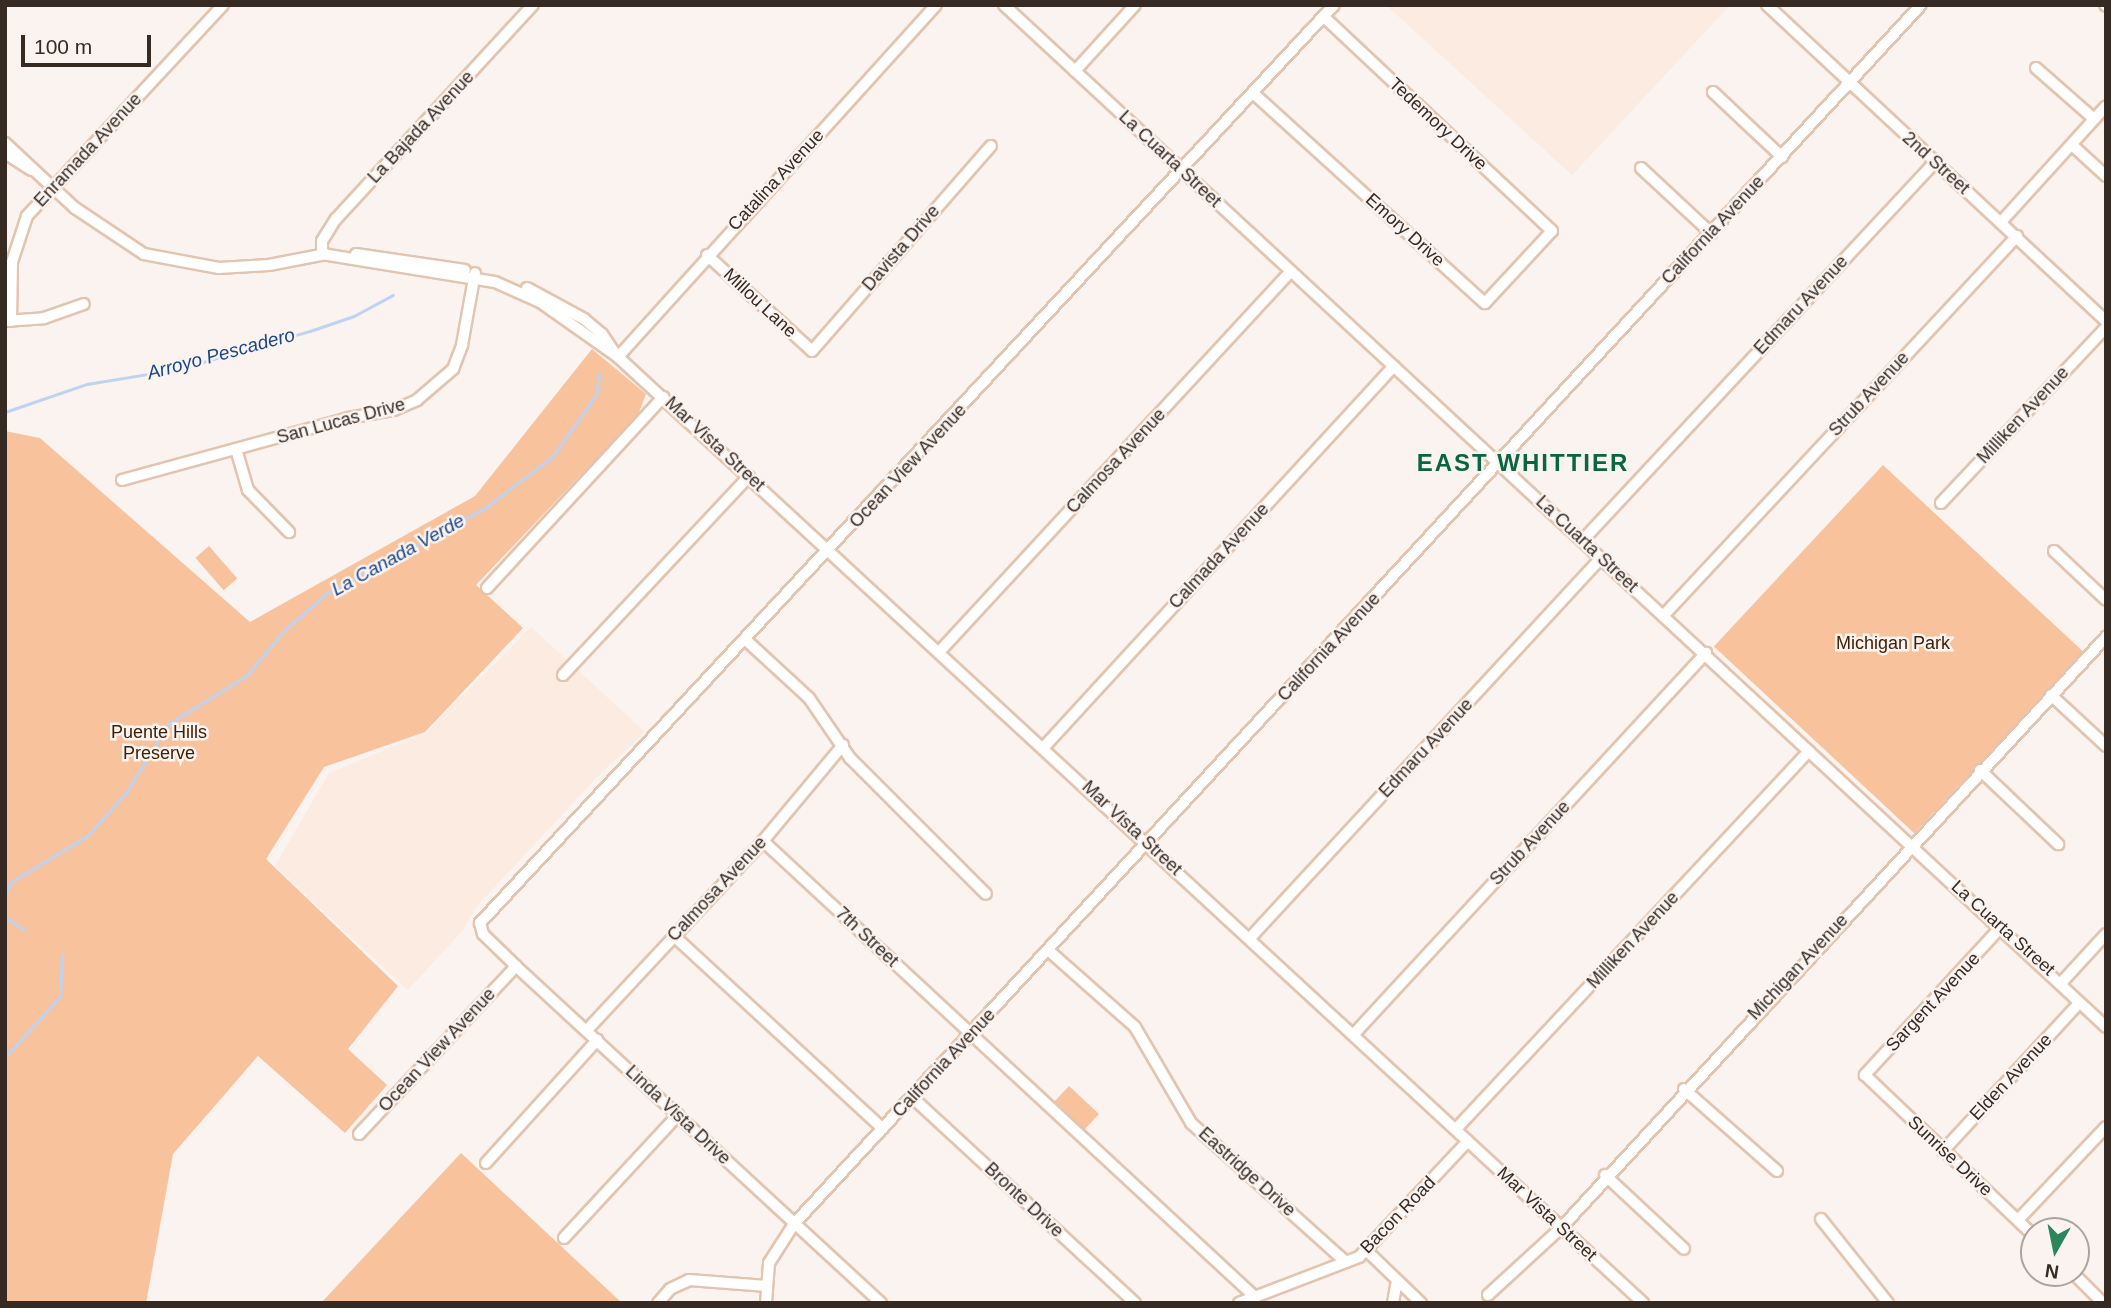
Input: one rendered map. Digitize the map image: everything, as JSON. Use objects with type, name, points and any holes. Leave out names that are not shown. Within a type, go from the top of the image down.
[{"type":"street","name":"Enramada Avenue","points":[[8,321],[12,262],[27,216],[223,5]]},
{"type":"street","name":"La Bajada Avenue","points":[[322,254],[323,241],[336,219],[533,5]]},
{"type":"street","name":"Catalina Avenue","points":[[618,357],[707,255],[936,5]]},
{"type":"street","name":"La Cuarta Street","points":[[1004,5],[2000,928],[2062,982],[2079,1003],[2106,1027]]},
{"type":"street","points":[[1075,71],[1135,5]]},
{"type":"street","name":"Ocean View Avenue","points":[[480,923],[747,641],[1334,5]]},
{"type":"street","name":"2nd Street","points":[[1767,5],[2106,321]]},
{"type":"street","name":"California Avenue","points":[[766,1303],[766,1286],[773,1253],[794,1224],[1922,5]]},
{"type":"street","name":"Tedemory Drive","points":[[1324,17],[1552,231]]},
{"type":"street","points":[[2036,68],[2094,119]]},
{"type":"street","points":[[1713,92],[1782,157]]},
{"type":"street","name":"Emory Drive","points":[[1253,93],[1486,303],[1552,231]]},
{"type":"street","points":[[2001,222],[2106,106]]},
{"type":"street","name":"Mar Vista Street","points":[[5,143],[51,188],[119,240],[171,263],[249,268],[322,254],[351,253],[474,275],[532,289],[565,307],[602,334],[618,357],[1148,843],[1639,1301]]},
{"type":"street","points":[[2072,145],[2106,176]]},
{"type":"street","name":"Davista Drive","points":[[812,351],[991,146]]},
{"type":"street","name":"Mar Vista Street","points":[[5,153],[31,170]]},
{"type":"street","name":"Edmaru Avenue","points":[[1582,541],[1935,162]]},
{"type":"street","points":[[1641,168],[1711,233]]},
{"type":"street","name":"Strub Avenue","points":[[1664,615],[2017,236]]},
{"type":"street","name":"Millou Lane","points":[[707,255],[812,351]]},
{"type":"street","name":"Calmosa Avenue","points":[[940,651],[1292,271]]},
{"type":"street","name":"San Lucas Drive","points":[[122,480],[394,410],[436,387],[453,369],[462,345],[474,275]]},
{"type":"street","points":[[8,321],[44,318],[83,304]]},
{"type":"street","name":"Milliken Avenue","points":[[1941,503],[2106,327]]},
{"type":"street","name":"Calmada Avenue","points":[[1044,747],[1394,366]]},
{"type":"street","points":[[487,589],[663,397]]},
{"type":"street","points":[[236,449],[248,490],[289,532]]},
{"type":"street","points":[[563,675],[749,476]]},
{"type":"street","points":[[2054,551],[2106,600]]},
{"type":"street","name":"Edmaru Avenue","points":[[1250,938],[1601,558]]},
{"type":"street","name":"Michigan Avenue","points":[[1488,1295],[1562,1227],[1605,1175],[1684,1089],[2106,636]]},
{"type":"street","points":[[747,641],[809,698],[850,758],[986,894]]},
{"type":"street","name":"Strub Avenue","points":[[1354,1034],[1706,653]]},
{"type":"street","points":[[2051,695],[2106,746]]},
{"type":"street","name":"Calmosa Avenue","points":[[587,1030],[763,841],[843,745]]},
{"type":"street","name":"Milliken Avenue","points":[[1456,1129],[1809,751]]},
{"type":"street","points":[[1980,770],[2058,844]]},
{"type":"street","name":"7th Street","points":[[763,841],[1255,1297]]},
{"type":"street","name":"Linda Vista Drive","points":[[480,923],[483,934],[516,966],[881,1303]]},
{"type":"street","name":"Sargent Avenue","points":[[1866,1075],[2000,928]]},
{"type":"street","points":[[2062,982],[2106,934]]},
{"type":"street","points":[[674,936],[883,1129]]},
{"type":"street","name":"Eastridge Drive","points":[[1048,950],[1135,1027],[1191,1123],[1346,1262]]},
{"type":"street","name":"Ocean View Avenue","points":[[359,1134],[516,966]]},
{"type":"street","name":"Elden Avenue","points":[[1943,1151],[2079,1003]]},
{"type":"street","points":[[486,1163],[597,1040]]},
{"type":"street","name":"Sunrise Drive","points":[[1866,1075],[2018,1220]]},
{"type":"street","points":[[1684,1089],[1777,1171]]},
{"type":"street","name":"Bronte Drive","points":[[913,1098],[1135,1303]]},
{"type":"street","points":[[564,1238],[678,1115]]},
{"type":"street","points":[[2018,1220],[2106,1127]]},
{"type":"street","name":"Bacon Road","points":[[1239,1303],[1346,1262],[1367,1251],[1468,1141]]},
{"type":"street","points":[[1605,1175],[1684,1249]]},
{"type":"street","points":[[1821,1219],[1888,1303]]},
{"type":"street","points":[[1367,1251],[1421,1303]]},
{"type":"street","points":[[658,1303],[670,1289],[689,1280],[766,1286]]},
{"type":"street","points":[[1393,1303],[1397,1280]]},
{"type":"street","points":[[2087,1287],[2103,1303]]},
{"type":"shaded area","points":[[1386,5],[1730,5],[1572,175]]},
{"type":"shaded area","points":[[531,627],[645,732],[599,775],[476,907],[462,931],[408,990],[275,866],[329,773],[426,733]]},
{"type":"green space","name":"Puente Hills Preserve","points":[[592,349],[646,394],[638,415],[476,585],[523,628],[425,732],[324,767],[266,859],[398,986],[348,1049],[387,1085],[345,1133],[258,1056],[173,1154],[146,1303],[5,1303],[5,431],[40,438],[250,622],[475,496]]},
{"type":"green space","name":"Michigan Park","points":[[1883,465],[2083,652],[1914,833],[1714,646]]},
{"type":"green space","points":[[209,546],[237,578],[224,590],[195,558]]},
{"type":"green space","points":[[1069,1086],[1099,1114],[1084,1130],[1054,1102]]},
{"type":"green space","points":[[461,1153],[622,1303],[321,1303]]},
{"type":"waterway","name":"Arroyo Pescadero","points":[[5,412],[87,384],[179,369],[310,331],[354,316],[393,295]]},
{"type":"waterway","name":"La Canada Verde","points":[[5,896],[11,882],[87,836],[126,793],[168,724],[246,676],[283,632],[327,593],[485,508],[552,457],[596,395],[599,375]]},
{"type":"waterway","name":"La Canada Verde","points":[[5,916],[24,930]]},
{"type":"waterway","name":"La Canada Verde","points":[[5,1057],[60,997],[62,954]]},
{"type":"district","name":"EAST WHITTIER","points":[[1523,463]]}]
